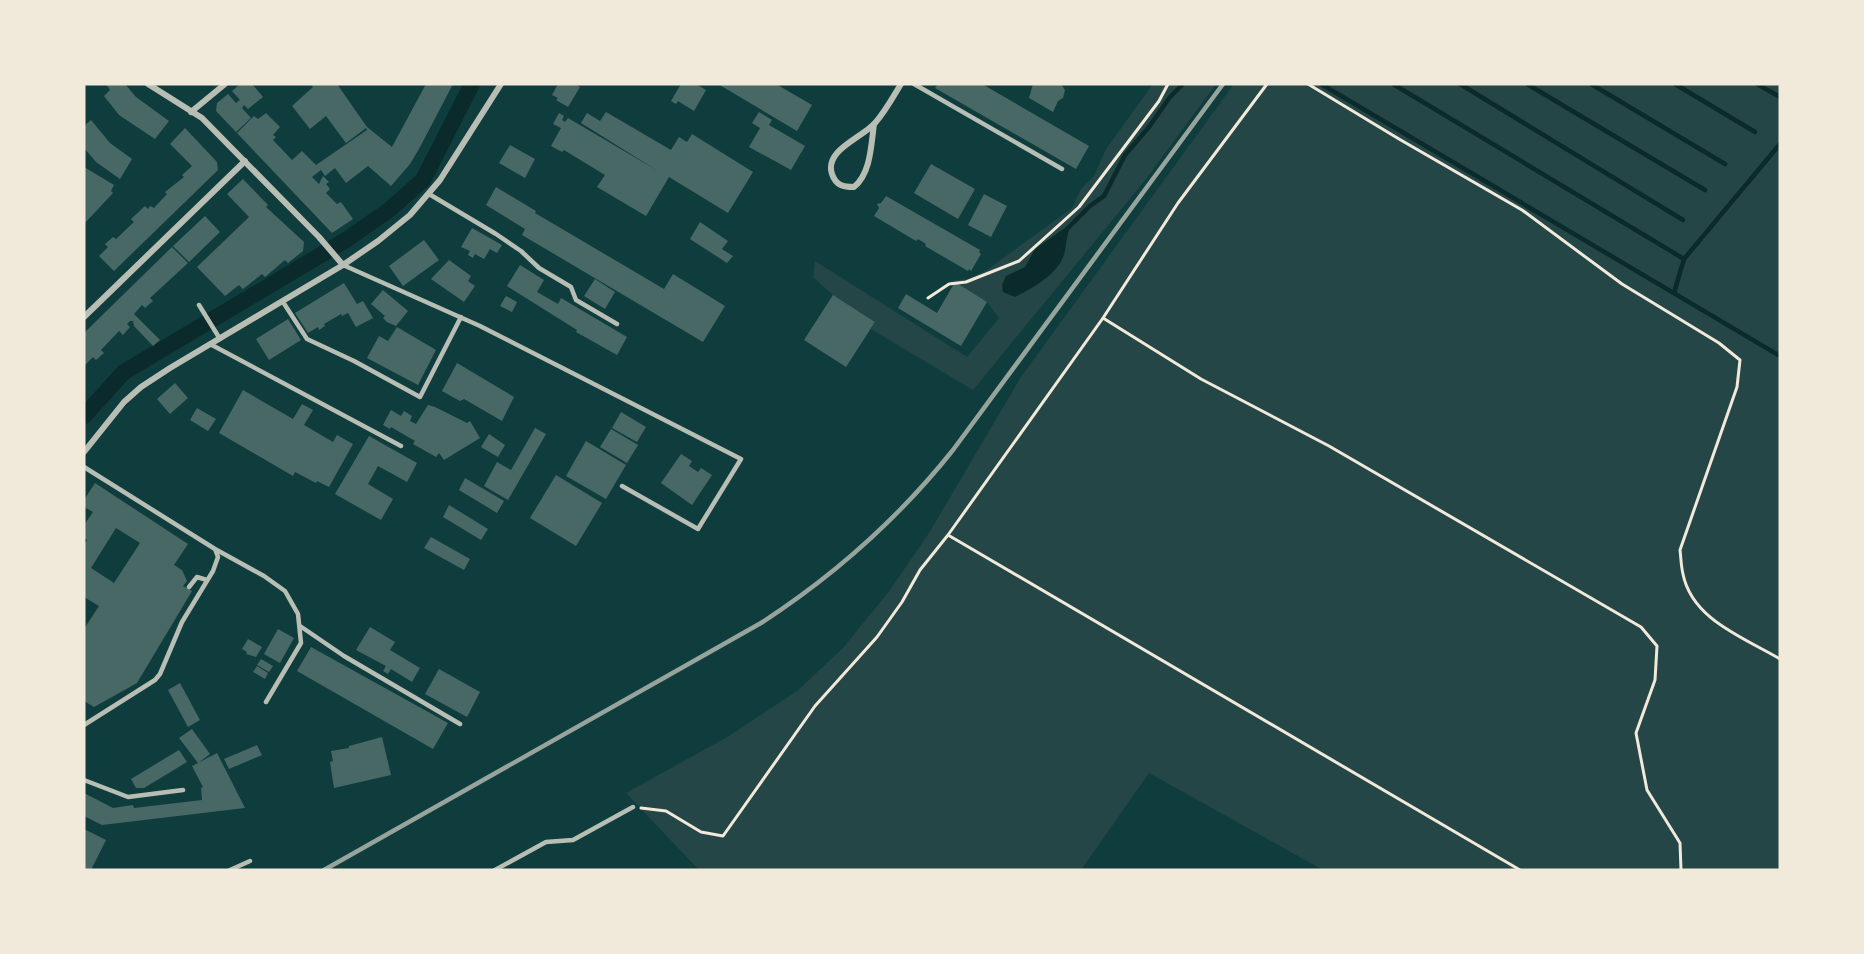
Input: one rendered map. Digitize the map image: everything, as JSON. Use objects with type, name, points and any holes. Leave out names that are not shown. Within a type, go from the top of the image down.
[{"type":"street","points":[[148,84],[202,118],[320,237],[343,265]]},
{"type":"street","points":[[191,112],[225,84]]},
{"type":"street","points":[[84,452],[124,402],[170,368],[343,265],[402,222],[440,180],[501,84]]},
{"type":"street","points":[[874,124],[867,168],[862,181],[854,187],[842,187],[834,180],[830,168],[834,158],[844,147],[874,124],[901,84]]},
{"type":"street","points":[[84,317],[245,161]]},
{"type":"lane","points":[[914,84],[1062,169]]},
{"type":"lane","points":[[429,194],[496,234],[539,268],[571,287],[576,300],[617,324]]},
{"type":"lane","points":[[343,265],[461,317],[741,459],[698,529],[622,486]]},
{"type":"lane","points":[[283,302],[307,339],[354,361],[420,397],[461,317]]},
{"type":"lane","points":[[199,305],[220,339]]},
{"type":"lane","points":[[210,344],[401,446]]},
{"type":"lane","points":[[84,467],[285,591],[298,614],[301,643],[266,702]]},
{"type":"lane","points":[[84,724],[155,680],[160,674],[182,622],[216,564],[218,556],[215,549]]},
{"type":"lane","points":[[189,587],[197,577],[207,580]]},
{"type":"lane","points":[[300,626],[344,656],[460,724]]},
{"type":"lane","points":[[84,780],[128,797],[183,790]]},
{"type":"lane","points":[[495,870],[546,842],[573,840],[633,807]]},
{"type":"lane","points":[[230,870],[250,861]]},
{"type":"path","points":[[928,298],[949,284],[966,282],[1019,261],[1079,207],[1159,101],[1168,84]]},
{"type":"path","points":[[633,807],[666,811],[701,832],[723,836],[815,706],[877,637],[902,602],[920,570],[948,535],[1103,318],[1178,203],[1267,84]]},
{"type":"path","points":[[1308,84],[1522,210],[1622,284],[1719,343],[1740,360],[1737,387],[1680,550],[1683,576],[1693,598],[1715,621],[1742,639],[1780,659]]},
{"type":"path","points":[[1103,318],[1201,379],[1329,446],[1641,627],[1657,646],[1655,680],[1636,733],[1647,790],[1680,843],[1681,870]]},
{"type":"path","points":[[948,535],[1520,870]]},
{"type":"shaded area","points":[[1153,84],[1216,84],[1146,179],[973,390],[871,329],[875,322],[833,295],[813,277],[815,261],[967,357],[999,318],[987,302],[950,281],[968,279],[987,270],[1072,208],[1081,189],[1094,176],[1106,149]]},
{"type":"shaded area","points":[[1234,84],[1780,84],[1780,870],[1323,870],[1149,773],[1081,870],[699,870],[626,793],[729,736],[797,691],[843,648],[890,590],[929,533],[1021,377]]},
{"type":"shaded area","points":[[1072,223],[1063,258],[1053,272],[1015,297],[1003,292],[1002,285],[1006,276],[1025,267],[1035,249]]},
{"type":"building","points":[[106,84],[125,84],[136,97],[169,121],[155,139],[119,115],[104,96],[110,90]]},
{"type":"building","points":[[240,84],[252,84],[263,97],[248,109],[244,105],[242,108],[251,118],[236,132],[216,111],[217,103],[228,94],[236,103],[240,100],[232,91]]},
{"type":"building","points":[[311,84],[337,84],[367,127],[392,147],[426,84],[453,84],[410,164],[391,186],[368,166],[346,183],[335,168],[325,176],[321,170],[312,177],[319,184],[323,176],[329,182],[326,184],[330,189],[326,193],[337,204],[341,202],[353,219],[332,233],[237,133],[254,116],[258,119],[266,113],[280,127],[273,135],[276,137],[273,140],[292,160],[302,151],[316,165],[367,130],[366,128],[346,143],[326,116],[310,129],[292,106],[313,87]]},
{"type":"building","points":[[558,84],[575,84],[580,87],[568,107],[552,95]]},
{"type":"building","points":[[681,84],[696,84],[706,90],[694,111],[678,101],[676,104],[671,101]]},
{"type":"building","points":[[718,84],[776,84],[812,105],[797,131]]},
{"type":"building","points":[[938,84],[982,84],[1089,146],[1076,169],[935,88]]},
{"type":"building","points":[[1033,84],[1061,84],[1065,90],[1063,98],[1058,101],[1053,112],[1029,98]]},
{"type":"building","points":[[606,112],[671,150],[679,137],[687,142],[692,134],[753,172],[728,213],[669,177],[646,216],[597,187],[605,175],[564,150],[562,152],[551,146],[561,128],[553,124],[559,113],[564,116],[562,120],[565,122],[568,118],[658,171],[581,123],[587,113],[600,121]]},
{"type":"building","points":[[759,112],[772,120],[769,125],[805,146],[791,170],[749,147],[760,128],[752,123]]},
{"type":"building","points":[[91,120],[110,143],[132,159],[120,179],[96,162],[84,148],[84,126]]},
{"type":"building","points":[[185,128],[217,162],[218,170],[114,271],[99,256],[108,247],[105,244],[113,237],[116,239],[134,222],[131,219],[145,206],[148,209],[150,206],[154,208],[167,194],[165,192],[184,177],[182,175],[192,166],[170,144]]},
{"type":"building","points":[[510,145],[535,159],[525,178],[499,163]]},
{"type":"building","points":[[931,164],[975,189],[958,219],[914,193]]},
{"type":"building","points":[[84,167],[114,185],[111,191],[113,193],[84,224]]},
{"type":"building","points":[[243,179],[268,205],[266,207],[304,242],[303,251],[288,263],[285,260],[265,277],[262,274],[243,289],[239,285],[225,296],[197,267],[249,217],[227,194]]},
{"type":"building","points":[[496,187],[536,211],[535,213],[664,289],[673,274],[725,306],[703,342],[522,235],[525,229],[486,205]]},
{"type":"building","points":[[984,194],[1007,206],[991,237],[968,225]]},
{"type":"building","points":[[886,196],[980,250],[981,254],[971,271],[874,216],[879,208],[877,204],[881,203]]},
{"type":"building","points":[[205,216],[220,232],[189,262],[173,246]]},
{"type":"building","points":[[700,222],[728,241],[722,249],[733,256],[727,263],[690,239]]},
{"type":"building","points":[[472,228],[502,245],[497,253],[490,249],[484,259],[475,254],[473,258],[468,255],[470,251],[461,247]]},
{"type":"building","points":[[424,240],[439,260],[403,286],[389,266]]},
{"type":"building","points":[[172,247],[188,263],[150,298],[153,301],[145,308],[142,305],[134,314],[160,340],[153,346],[134,326],[133,321],[130,321],[127,324],[130,327],[123,335],[119,331],[101,350],[104,353],[96,360],[93,357],[84,366],[84,333]]},
{"type":"building","points":[[449,260],[471,276],[468,281],[475,286],[464,302],[431,279]]},
{"type":"building","points":[[520,265],[544,280],[537,292],[558,304],[561,298],[627,337],[617,355],[576,332],[577,330],[507,286]]},
{"type":"building","points":[[595,279],[615,292],[605,309],[584,296]]},
{"type":"building","points":[[955,282],[987,302],[961,346],[898,308],[906,294],[937,313]]},
{"type":"building","points":[[344,283],[357,304],[363,301],[373,318],[356,327],[348,313],[342,316],[341,314],[324,324],[325,326],[319,330],[318,327],[308,333],[295,313]]},
{"type":"building","points":[[383,290],[408,311],[396,326],[387,322],[383,318],[385,316],[371,304]]},
{"type":"building","points":[[833,295],[875,322],[846,367],[804,340]]},
{"type":"building","points":[[506,296],[517,302],[512,312],[500,306]]},
{"type":"building","points":[[288,319],[301,340],[269,360],[256,339]]},
{"type":"building","points":[[397,327],[436,350],[418,385],[367,358],[379,336],[388,341]]},
{"type":"building","points":[[457,363],[514,397],[502,421],[464,399],[460,401],[442,391]]},
{"type":"building","points":[[175,383],[188,398],[170,414],[157,399]]},
{"type":"building","points":[[243,390],[293,419],[302,404],[313,410],[304,425],[333,442],[337,435],[353,444],[329,487],[295,472],[293,476],[219,433]]},
{"type":"building","points":[[428,405],[467,423],[470,421],[480,438],[444,460],[439,453],[436,457],[413,444],[415,441],[383,425],[391,410],[401,416],[404,411],[412,416],[410,421],[416,424]]},
{"type":"building","points":[[197,408],[216,419],[208,431],[190,420]]},
{"type":"building","points":[[621,412],[646,427],[637,442],[612,428]]},
{"type":"building","points":[[535,428],[546,434],[508,500],[484,486],[497,462],[511,470]]},
{"type":"building","points":[[611,429],[638,445],[627,463],[600,447]]},
{"type":"building","points":[[489,434],[505,445],[498,457],[481,447]]},
{"type":"building","points":[[369,436],[417,463],[407,482],[378,466],[368,484],[393,499],[381,520],[335,494]]},
{"type":"building","points":[[586,441],[626,465],[606,499],[566,476]]},
{"type":"building","points":[[681,454],[692,461],[689,466],[698,472],[701,468],[712,475],[692,505],[661,483]]},
{"type":"building","points":[[556,475],[602,503],[576,546],[530,518]]},
{"type":"building","points":[[465,478],[504,501],[497,513],[459,490]]},
{"type":"building","points":[[95,483],[188,544],[174,565],[182,570],[187,581],[183,586],[192,591],[137,683],[94,707],[84,701],[84,629],[99,606],[84,597],[84,545],[87,540],[84,537],[84,525],[93,512],[84,507],[84,500]],"holes":[[[116,528],[140,543],[114,583],[91,568]]]},
{"type":"building","points":[[449,505],[488,529],[481,540],[443,517]]},
{"type":"building","points":[[431,537],[470,559],[464,570],[424,548]]},
{"type":"building","points":[[370,627],[395,642],[390,650],[420,668],[412,682],[391,669],[388,674],[383,671],[386,666],[356,650]]},
{"type":"building","points":[[278,629],[294,638],[280,663],[264,654]]},
{"type":"building","points":[[248,639],[262,647],[256,657],[246,654],[247,652],[242,649]]},
{"type":"building","points":[[311,647],[448,723],[433,749],[297,671]]},
{"type":"building","points":[[261,659],[273,666],[269,672],[257,665]]},
{"type":"building","points":[[257,666],[268,673],[265,679],[253,672]]},
{"type":"building","points":[[439,669],[480,692],[467,717],[425,694]]},
{"type":"building","points":[[180,683],[200,720],[188,727],[168,690]]},
{"type":"building","points":[[192,729],[210,754],[198,763],[179,738]]},
{"type":"building","points":[[382,737],[391,775],[334,788],[330,762],[333,761],[331,751],[349,748],[349,746]]},
{"type":"building","points":[[257,745],[262,755],[229,769],[224,759]]},
{"type":"building","points":[[179,750],[187,762],[144,788],[136,788],[131,779]]},
{"type":"building","points":[[217,753],[245,808],[102,825],[84,816],[84,793],[113,808],[133,805],[134,808],[202,800],[201,788],[203,787],[192,766]]},
{"type":"building","points":[[84,829],[106,840],[91,870],[84,870]]},
{"type":"waterway","points":[[84,416],[124,372],[346,240],[389,210],[423,180],[472,84]]},
{"type":"waterway","points":[[1068,228],[1090,206],[1104,196],[1125,155],[1170,97],[1183,84]]},
{"type":"waterway","points":[[1321,84],[1780,356]]},
{"type":"waterway","points":[[1393,84],[1684,259]]},
{"type":"waterway","points":[[1460,84],[1683,220]]},
{"type":"waterway","points":[[1527,84],[1705,190]]},
{"type":"waterway","points":[[1591,84],[1725,164]]},
{"type":"waterway","points":[[1675,84],[1755,132]]},
{"type":"waterway","points":[[1757,84],[1780,97]]},
{"type":"waterway","points":[[1674,293],[1684,259],[1780,144]]},
{"type":"railway","points":[[324,870],[761,623],[840,565],[888,522],[953,450],[1223,84]]}]
